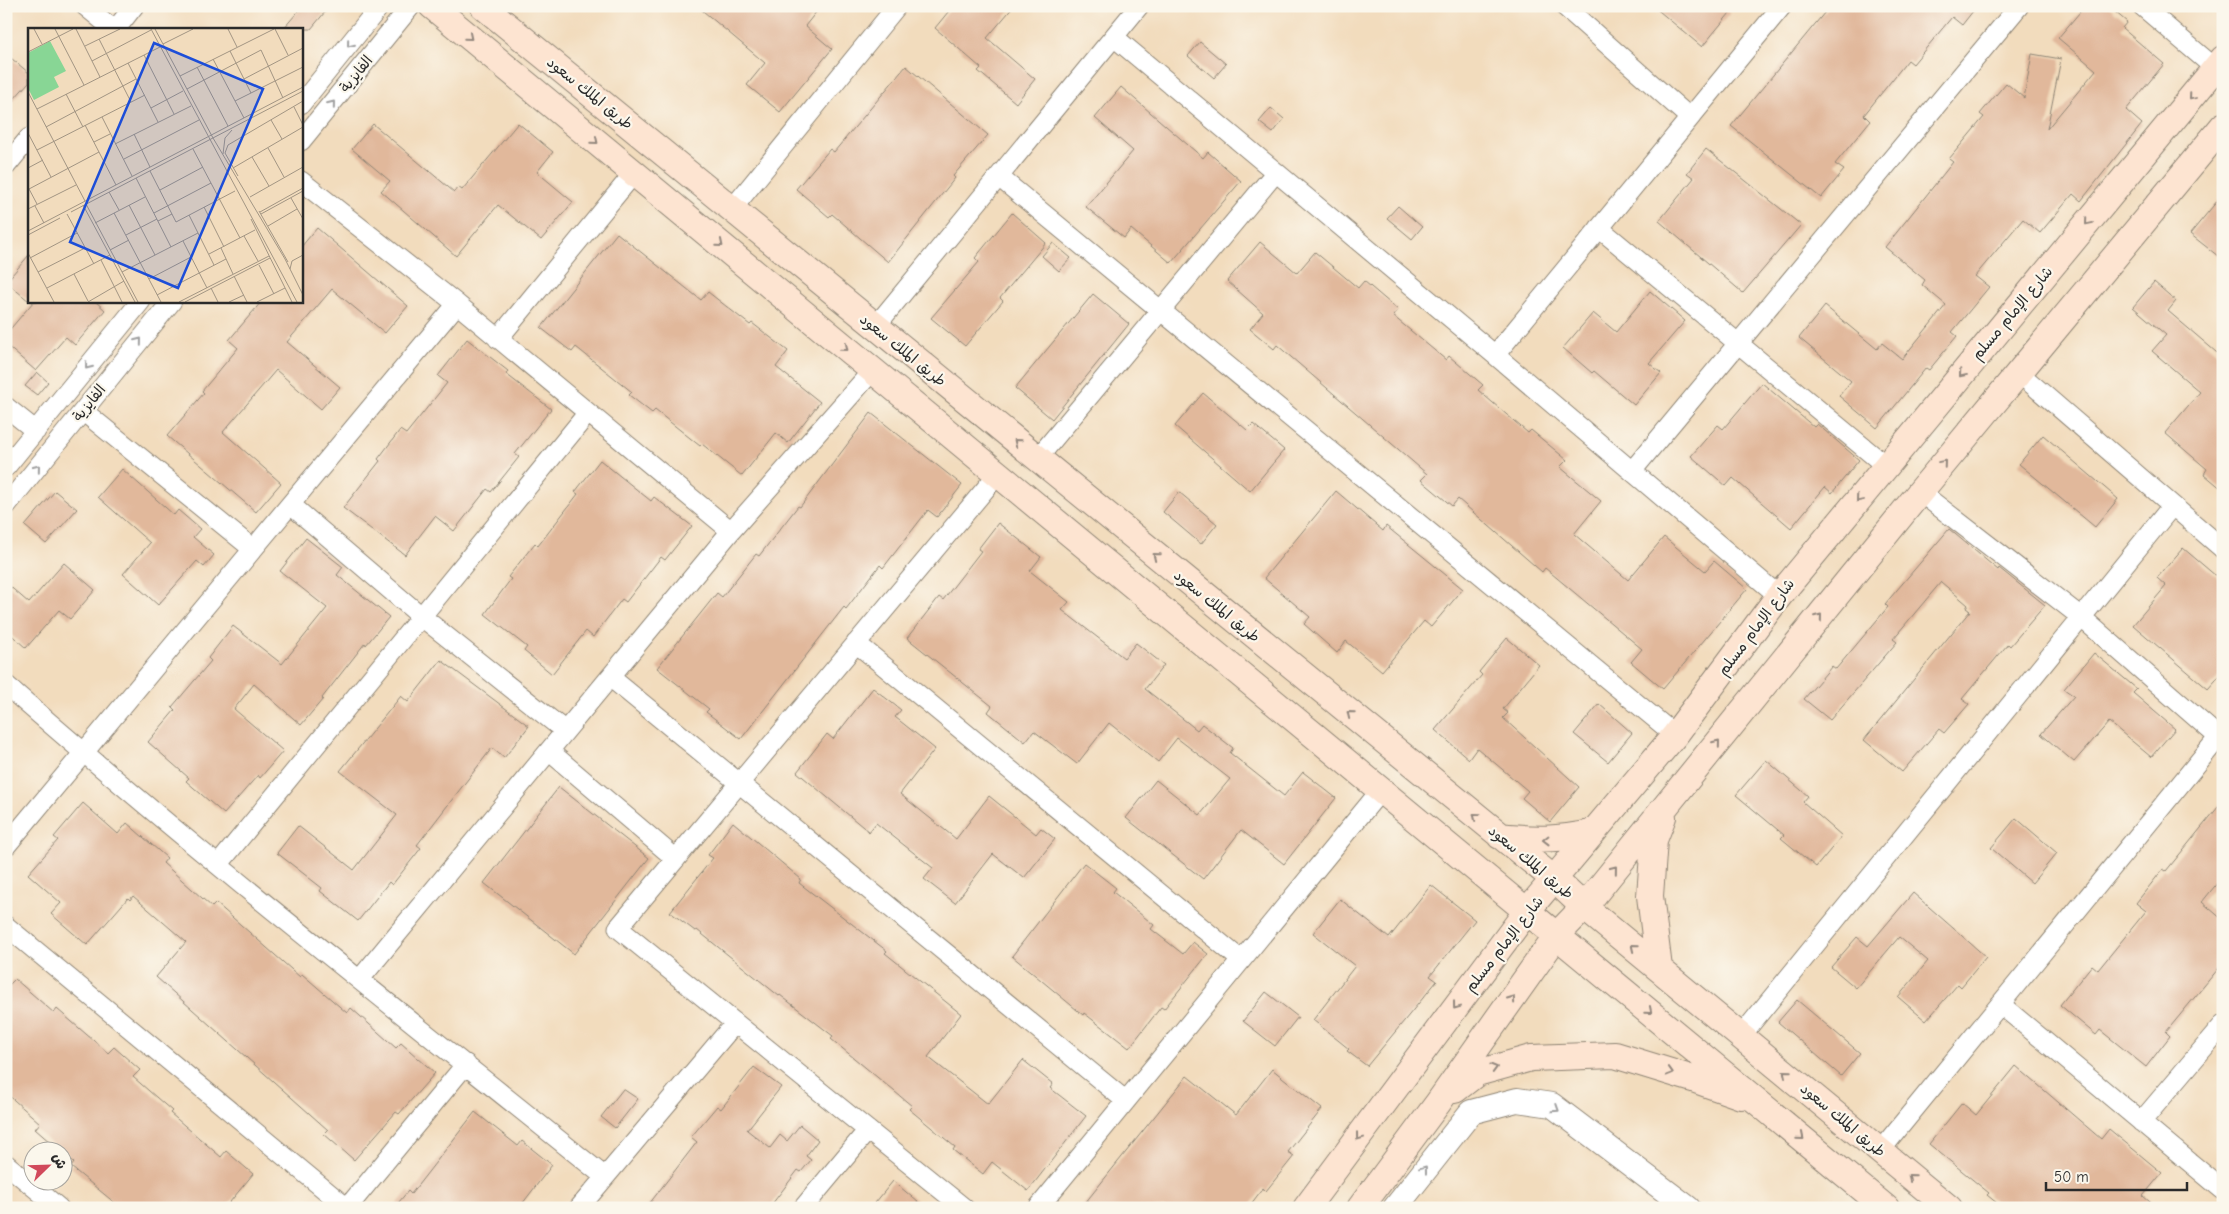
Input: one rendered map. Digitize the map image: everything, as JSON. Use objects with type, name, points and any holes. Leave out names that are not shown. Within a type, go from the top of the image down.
[{"type":"main road","points":[[432,6],[1886,1208]]},
{"type":"main road","name":"طريق الملك سعود","points":[[483,6],[1555,880],[1584,907],[1949,1208]]},
{"type":"main road","name":"شارع الإمام مسلم","points":[[1306,1208],[1527,911],[1675,735],[1778,596],[2219,64]]},
{"type":"main road","points":[[1360,1208],[1438,1103],[1557,935],[1584,907],[1920,492],[2223,126]]},
{"type":"main road","points":[[1659,968],[1651,886],[1654,840],[1669,802]]},
{"type":"main road","points":[[1500,836],[1531,840],[1559,839],[1592,833]]},
{"type":"main road","points":[[1438,1103],[1477,1073],[1531,1058],[1615,1055],[1693,1079],[1759,1103]]},
{"type":"street","points":[[85,6],[114,28]]},
{"type":"street","points":[[116,28],[134,6]]},
{"type":"street","name":"الفايزية","points":[[302,103],[380,6]]},
{"type":"street","name":"الفايزية","points":[[302,140],[412,6]]},
{"type":"street","points":[[732,209],[897,6]]},
{"type":"street","points":[[876,327],[1139,6]]},
{"type":"street","points":[[1495,354],[1782,6]]},
{"type":"street","points":[[1632,471],[2019,6]]},
{"type":"street","points":[[2142,6],[2219,64]]},
{"type":"street","points":[[1576,10],[1690,118]]},
{"type":"street","points":[[1114,36],[1495,354],[1778,596]]},
{"type":"street","points":[[6,166],[28,139]]},
{"type":"street","points":[[1037,459],[1276,172]]},
{"type":"street","points":[[498,339],[634,173]]},
{"type":"street","points":[[998,177],[1675,735]]},
{"type":"street","points":[[302,181],[457,304],[731,531]]},
{"type":"street","points":[[1599,228],[1886,466]]},
{"type":"street","name":"الفايزية","points":[[6,467],[140,302]]},
{"type":"street","name":"الفايزية","points":[[6,506],[171,302]]},
{"type":"street","points":[[6,846],[457,304]]},
{"type":"street","points":[[360,979],[731,531],[873,370]]},
{"type":"street","points":[[2019,373],[2223,548]]},
{"type":"street","points":[[6,407],[36,431]]},
{"type":"street","points":[[83,411],[253,550]]},
{"type":"street","points":[[218,864],[588,414]]},
{"type":"street","points":[[964,1208],[618,928],[998,474]]},
{"type":"street","points":[[1880,1151],[2221,737],[2081,618],[1920,492]]},
{"type":"street","points":[[290,504],[422,617],[565,731]]},
{"type":"street","points":[[1741,1036],[2172,506]]},
{"type":"street","points":[[856,643],[1242,960]]},
{"type":"street","points":[[610,677],[1126,1100]]},
{"type":"street","points":[[6,685],[84,754],[605,1177]]},
{"type":"street","points":[[549,751],[676,859]]},
{"type":"street","points":[[1038,1208],[1381,790]]},
{"type":"street","points":[[6,926],[347,1208],[466,1064]]},
{"type":"street","points":[[2000,1004],[2223,1190]]},
{"type":"street","points":[[578,1208],[735,1022]]},
{"type":"street","points":[[2141,1122],[2223,1025]]},
{"type":"street","points":[[1395,1208],[1471,1112],[1517,1100],[1552,1105],[1688,1208]]},
{"type":"street","points":[[803,1208],[868,1130]]},
{"type":"street","points":[[6,1164],[59,1208]]},
{"type":"building","points":[[303,6],[330,6],[311,29],[284,28]]},
{"type":"building","points":[[697,6],[821,6],[805,26],[832,49],[780,112],[747,85],[765,63]]},
{"type":"building","points":[[953,6],[1014,6],[987,38],[1035,79],[1016,103],[978,71],[981,68],[935,28]]},
{"type":"building","points":[[1653,6],[1721,6],[1730,13],[1702,47]]},
{"type":"building","points":[[1830,6],[1977,6],[1962,25],[1952,17],[1913,64],[1908,60],[1864,115],[1870,121],[1835,164],[1844,170],[1821,198],[1731,126]]},
{"type":"building","points":[[2085,6],[2108,6],[2127,22],[2122,28],[2164,64],[2126,110],[2142,124],[2081,201],[2073,194],[2040,233],[2023,219],[1975,276],[1989,287],[1952,332],[1957,336],[1929,370],[1926,368],[1877,428],[1839,396],[1851,381],[1799,338],[1825,306],[1877,349],[1882,343],[1902,359],[1946,305],[1922,285],[1925,280],[1885,247],[1953,162],[1949,159],[1984,117],[1980,114],[2006,83],[2024,98],[2032,54],[2061,59],[2047,129],[2096,70],[2058,38]]},
{"type":"building","points":[[1200,42],[1226,64],[1214,78],[1188,56]]},
{"type":"building","points":[[6,54],[28,72],[28,83],[6,108]]},
{"type":"building","points":[[906,66],[988,135],[953,176],[955,178],[888,262],[832,214],[829,217],[796,189],[830,149],[834,152]]},
{"type":"building","points":[[1121,87],[1203,158],[1208,152],[1241,181],[1171,263],[1131,229],[1124,238],[1086,207],[1133,151],[1095,118]]},
{"type":"building","points":[[1271,108],[1284,119],[1273,133],[1259,122]]},
{"type":"building","points":[[518,123],[553,152],[537,172],[573,202],[541,240],[498,205],[456,256],[381,191],[390,181],[352,149],[373,124],[454,192],[458,187],[462,190]]},
{"type":"building","points":[[1706,149],[1801,225],[1743,293],[1659,221],[1694,178],[1687,173]]},
{"type":"building","points":[[2223,194],[2223,260],[2190,234]]},
{"type":"building","points":[[1398,206],[1422,227],[1412,239],[1387,218]]},
{"type":"building","points":[[1012,213],[1046,243],[1000,298],[1003,301],[965,346],[931,318],[979,262],[975,258]]},
{"type":"building","points":[[317,228],[408,306],[385,333],[332,289],[287,342],[340,387],[321,409],[276,370],[223,432],[281,483],[256,512],[167,436],[204,393],[202,391],[238,348],[229,340],[261,302],[302,302],[302,246]]},
{"type":"building","points":[[617,233],[701,300],[708,292],[750,325],[752,323],[788,351],[776,367],[820,402],[788,443],[776,433],[742,476],[655,410],[652,413],[629,395],[632,392],[576,347],[572,352],[541,328]]},
{"type":"building","points":[[1260,242],[1297,273],[1315,252],[1358,288],[1364,281],[1398,310],[1393,316],[1446,360],[1449,356],[1483,385],[1478,390],[1528,433],[1531,430],[1567,460],[1560,467],[1601,501],[1574,534],[1628,580],[1664,537],[1705,571],[1714,561],[1747,589],[1663,689],[1631,662],[1642,649],[1545,568],[1542,572],[1458,499],[1452,506],[1421,480],[1427,474],[1277,345],[1274,349],[1250,329],[1263,313],[1227,281]]},
{"type":"building","points":[[1053,243],[1071,258],[1059,271],[1042,256]]},
{"type":"building","points":[[28,256],[28,300],[6,282]]},
{"type":"building","points":[[2154,282],[2176,301],[2168,311],[2223,358],[2223,490],[2204,474],[2207,469],[2165,433],[2200,392],[2152,351],[2166,335],[2133,307]]},
{"type":"building","points":[[1650,291],[1685,321],[1649,363],[1661,373],[1634,405],[1563,348],[1593,313],[1616,332]]},
{"type":"building","points":[[1093,294],[1129,324],[1052,419],[1015,388]]},
{"type":"building","points":[[33,302],[96,302],[105,310],[75,345],[66,337],[36,371],[6,345],[6,334]]},
{"type":"building","points":[[467,339],[508,371],[506,374],[551,409],[515,454],[519,457],[491,492],[487,489],[454,531],[435,516],[405,555],[343,508],[380,461],[378,459],[400,430],[406,434],[447,383],[438,376]]},
{"type":"building","points":[[37,372],[48,382],[37,395],[25,386]]},
{"type":"building","points":[[1762,383],[1814,427],[1817,424],[1859,460],[1832,493],[1825,487],[1791,528],[1733,478],[1726,486],[1691,456],[1718,425],[1723,429]]},
{"type":"building","points":[[1203,393],[1247,430],[1253,424],[1284,450],[1250,491],[1175,426]]},
{"type":"building","points":[[871,413],[962,485],[937,517],[928,510],[883,568],[880,565],[846,609],[844,607],[741,739],[706,712],[709,709],[657,668],[717,593],[722,597],[756,554],[759,556],[798,506],[800,507]]},
{"type":"building","points":[[2043,435],[2118,499],[2095,527],[2019,464]]},
{"type":"building","points":[[600,460],[651,501],[654,497],[692,526],[665,560],[661,557],[626,602],[622,599],[593,637],[586,631],[552,674],[524,651],[527,647],[485,614],[511,579],[508,577],[535,543],[538,546],[578,494],[575,492]]},
{"type":"building","points":[[122,469],[174,515],[178,510],[200,529],[193,537],[214,555],[204,567],[197,561],[158,605],[123,574],[150,543],[98,497]]},
{"type":"building","points":[[55,491],[77,509],[46,544],[25,526]]},
{"type":"building","points":[[1336,491],[1383,531],[1386,526],[1463,589],[1431,627],[1424,621],[1382,671],[1346,641],[1337,653],[1304,624],[1310,617],[1264,578]]},
{"type":"building","points":[[1179,492],[1217,524],[1201,544],[1163,512]]},
{"type":"building","points":[[998,523],[1041,557],[1030,571],[1069,602],[1062,610],[1124,658],[1136,643],[1164,665],[1145,689],[1197,730],[1202,724],[1233,748],[1230,753],[1284,796],[1303,772],[1336,798],[1284,864],[1241,830],[1203,879],[1126,818],[1156,780],[1200,815],[1230,779],[1177,738],[1158,762],[1109,723],[1077,764],[1034,731],[1025,742],[988,712],[992,706],[907,638],[939,597],[943,600],[981,551],[978,549]]},
{"type":"building","points":[[1949,529],[1998,570],[1999,568],[2045,605],[2010,646],[2008,644],[1962,699],[1969,704],[1944,733],[1939,729],[1902,772],[1864,740],[1970,611],[1966,608],[1968,605],[1941,582],[1893,639],[1897,642],[1830,720],[1804,699],[1832,666],[1836,669],[1888,607],[1885,604]]},
{"type":"building","points":[[306,538],[343,567],[337,575],[389,617],[366,645],[365,643],[301,725],[254,684],[234,709],[283,751],[260,778],[258,775],[224,814],[186,781],[189,778],[148,742],[175,710],[172,707],[211,661],[208,658],[233,626],[282,664],[327,608],[280,571]]},
{"type":"building","points":[[2183,548],[2223,582],[2223,672],[2208,689],[2133,625],[2166,586],[2157,578]]},
{"type":"building","points":[[64,563],[95,590],[70,619],[59,610],[26,648],[6,630],[6,583],[29,603]]},
{"type":"building","points":[[1507,638],[1539,665],[1503,709],[1508,713],[1503,718],[1579,787],[1550,822],[1522,798],[1528,791],[1477,748],[1469,759],[1435,730],[1482,675],[1479,672]]},
{"type":"building","points":[[2094,653],[2137,689],[2133,693],[2175,729],[2151,757],[2109,722],[2074,762],[2041,734],[2074,696],[2064,689]]},
{"type":"building","points":[[441,660],[529,726],[504,758],[492,748],[417,845],[421,848],[392,885],[389,882],[358,921],[320,891],[322,888],[277,853],[298,826],[354,870],[397,815],[340,771],[401,696],[408,702]]},
{"type":"building","points":[[873,688],[901,710],[895,717],[935,749],[900,794],[956,839],[989,796],[1036,834],[1041,828],[1055,839],[1024,878],[993,854],[955,903],[924,879],[933,868],[876,823],[869,832],[797,772],[827,734],[833,739]]},
{"type":"building","points":[[1599,704],[1632,733],[1608,762],[1574,734]]},
{"type":"building","points":[[1766,760],[1808,796],[1803,802],[1842,836],[1816,867],[1781,838],[1784,835],[1736,795]]},
{"type":"building","points":[[559,787],[649,858],[574,954],[484,883]]},
{"type":"building","points":[[2223,801],[2223,876],[2202,902],[2223,920],[2223,963],[2166,1032],[2170,1036],[2146,1067],[2100,1030],[2096,1035],[2060,1005],[2092,965],[2098,970],[2146,911],[2136,903],[2163,869],[2166,871]]},
{"type":"building","points":[[83,803],[118,834],[127,823],[167,858],[163,863],[212,907],[216,903],[300,977],[302,974],[347,1013],[351,1008],[396,1048],[401,1043],[435,1073],[399,1114],[396,1112],[354,1160],[324,1134],[328,1130],[156,977],[186,942],[133,896],[130,900],[128,898],[87,945],[51,914],[61,903],[28,874],[58,840],[54,837]]},
{"type":"building","points":[[2016,818],[2057,853],[2032,883],[1991,848]]},
{"type":"building","points":[[733,822],[801,879],[799,883],[887,951],[885,953],[961,1014],[928,1057],[988,1104],[1023,1060],[1053,1084],[1050,1088],[1086,1116],[1028,1191],[992,1162],[983,1174],[953,1150],[955,1147],[909,1109],[912,1106],[831,1039],[833,1036],[779,996],[697,930],[695,931],[670,912],[713,858],[708,855]]},
{"type":"building","points":[[1084,863],[1116,888],[1113,892],[1154,925],[1151,929],[1183,954],[1193,942],[1208,954],[1164,1009],[1161,1007],[1129,1048],[1084,1013],[1083,1015],[1012,956]]},
{"type":"building","points":[[1431,885],[1475,920],[1430,976],[1437,981],[1367,1066],[1347,1051],[1349,1049],[1313,1020],[1355,966],[1313,933],[1340,899],[1389,938]]},
{"type":"building","points":[[1913,893],[1986,957],[1961,987],[1958,984],[1926,1021],[1898,997],[1928,961],[1899,937],[1856,988],[1831,967],[1857,937],[1868,946]]},
{"type":"building","points":[[15,979],[54,1013],[57,1009],[108,1053],[114,1047],[140,1070],[133,1077],[172,1111],[170,1113],[221,1157],[226,1151],[253,1174],[225,1208],[121,1208],[72,1168],[74,1163],[72,1161],[72,1142],[50,1142],[35,1129],[40,1123],[6,1093],[6,988]]},
{"type":"building","points":[[1266,992],[1298,1017],[1275,1046],[1243,1021]]},
{"type":"building","points":[[1797,1000],[1860,1053],[1841,1076],[1778,1022]]},
{"type":"building","points":[[2016,1066],[2101,1139],[2109,1129],[2162,1173],[2143,1196],[2157,1208],[2003,1208],[1987,1195],[1989,1193],[1929,1144],[1962,1103],[1976,1115]]},
{"type":"building","points":[[754,1067],[781,1087],[747,1130],[770,1148],[780,1135],[787,1141],[800,1125],[818,1140],[806,1156],[811,1160],[801,1172],[798,1170],[769,1208],[646,1208],[697,1142],[691,1137],[717,1106],[721,1109]]},
{"type":"building","points":[[1272,1069],[1322,1109],[1288,1152],[1294,1156],[1266,1191],[1263,1188],[1248,1208],[1081,1208],[1187,1076],[1236,1115]]},
{"type":"building","points":[[623,1089],[638,1099],[615,1128],[601,1117]]},
{"type":"building","points":[[475,1112],[518,1146],[522,1141],[552,1165],[519,1208],[394,1208],[408,1191],[411,1194]]},
{"type":"building","points":[[893,1181],[925,1208],[871,1208]]}]
